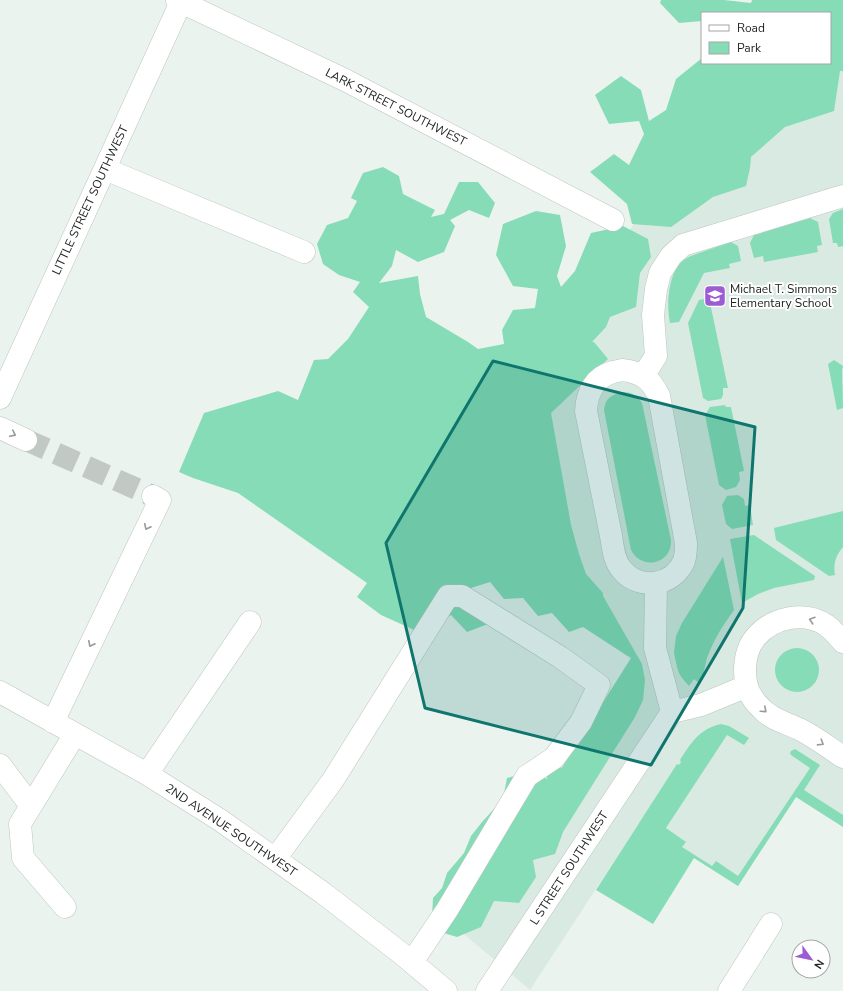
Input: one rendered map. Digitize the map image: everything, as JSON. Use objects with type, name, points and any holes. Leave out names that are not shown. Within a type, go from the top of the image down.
[{"type":"street","name":"LITTLE STREET SOUTHWEST","points":[[0,398],[105,169],[179,1]]},
{"type":"street","name":"LARK STREET SOUTHWEST","points":[[179,1],[345,80],[613,220]]},
{"type":"street","points":[[105,169],[304,252]]},
{"type":"street","points":[[643,376],[656,356],[653,315],[656,289],[660,273],[671,256],[683,245],[843,196]]},
{"type":"street","points":[[622,370],[631,371],[643,376],[650,381],[659,396],[686,543],[684,561],[679,570],[664,581],[648,584],[630,578],[623,571],[615,555],[586,411],[586,400],[590,390],[596,382],[604,376],[622,370]]},
{"type":"street","points":[[0,428],[26,440]]},
{"type":"street","points":[[53,722],[160,500],[152,496]]},
{"type":"street","points":[[656,583],[655,648],[672,712],[701,705],[747,686]]},
{"type":"street","points":[[275,859],[333,780],[448,596],[462,596],[560,657],[599,685],[581,722],[554,758],[527,776],[447,910],[412,962]]},
{"type":"street","points":[[843,642],[834,631],[824,624],[808,618],[788,618],[772,624],[756,636],[747,654],[745,664],[747,686],[752,697],[763,710],[774,718],[800,729],[843,757]]},
{"type":"street","points":[[147,774],[250,622]]},
{"type":"street","name":"2ND AVENUE SOUTHWEST","points":[[0,694],[147,774],[220,820],[324,893],[412,962],[446,991]]},
{"type":"street","name":"L STREET SOUTHWEST","points":[[487,991],[672,712]]},
{"type":"street","points":[[65,907],[23,858],[20,824],[75,734]]},
{"type":"street","points":[[0,765],[31,806]]},
{"type":"street","points":[[729,991],[771,924]]},
{"type":"highlighted area","points":[[493,361],[755,427],[743,608],[651,765],[425,708],[386,543]]},
{"type":"shaded area","name":"Michael T. Simmons Elementary School","points":[[843,0],[843,827],[796,797],[738,886],[639,823],[530,990],[459,930],[631,659],[437,530],[736,64],[831,64],[831,12]]},
{"type":"green space","points":[[661,0],[724,0],[751,3],[752,0],[843,0],[843,71],[840,71],[834,111],[785,127],[751,157],[746,186],[713,197],[671,227],[632,224],[627,204],[590,172],[614,154],[629,165],[644,134],[639,121],[609,124],[595,95],[621,76],[641,90],[649,121],[666,110],[676,79],[701,59],[701,64],[831,64],[831,12],[701,12],[701,21],[679,23],[660,3]]},
{"type":"green space","points":[[383,167],[399,176],[403,194],[435,210],[431,217],[444,214],[459,182],[478,182],[495,203],[489,218],[469,210],[450,220],[455,226],[444,252],[418,262],[396,250],[392,266],[379,283],[418,276],[420,294],[426,317],[478,349],[504,344],[502,330],[513,310],[535,308],[538,289],[513,286],[496,255],[503,224],[536,211],[560,215],[566,246],[557,276],[561,287],[575,271],[591,233],[623,226],[648,239],[651,257],[640,273],[636,307],[610,317],[606,327],[592,342],[594,342],[608,359],[551,413],[571,525],[579,554],[586,574],[603,593],[603,596],[642,664],[645,680],[643,700],[635,717],[563,832],[555,854],[533,860],[536,877],[519,903],[494,901],[481,927],[457,937],[444,933],[432,917],[433,898],[442,888],[447,873],[464,853],[471,836],[503,799],[507,778],[530,772],[548,779],[544,774],[564,744],[561,769],[631,658],[583,627],[569,632],[552,613],[538,616],[523,598],[504,599],[490,582],[471,588],[468,606],[488,624],[467,632],[451,615],[421,633],[381,615],[357,597],[367,583],[238,493],[179,472],[204,413],[278,391],[298,400],[314,360],[328,359],[348,339],[369,307],[353,292],[360,282],[339,275],[323,264],[317,244],[327,225],[348,218],[357,201],[351,198],[363,173]]},
{"type":"green space","points":[[843,209],[843,246],[838,247],[837,243],[833,243],[829,219],[833,213]]},
{"type":"green space","points":[[810,218],[818,222],[822,245],[817,246],[818,252],[764,262],[763,256],[754,258],[750,243],[754,235]]},
{"type":"green space","points":[[731,242],[738,246],[741,261],[729,264],[730,268],[704,273],[679,322],[670,323],[668,306],[670,287],[672,278],[681,263],[691,256]]},
{"type":"green space","points":[[709,298],[728,388],[723,388],[723,395],[721,399],[708,401],[703,398],[688,323],[699,300]]},
{"type":"green space","points":[[834,360],[843,366],[843,408],[837,410],[828,364]]},
{"type":"green space","points":[[622,392],[634,394],[642,403],[671,540],[667,555],[656,562],[642,561],[636,557],[631,550],[604,410],[609,398]]},
{"type":"green space","points":[[725,405],[726,407],[731,407],[744,471],[739,472],[740,480],[736,487],[726,490],[719,485],[705,415],[710,407]]},
{"type":"green space","points":[[738,495],[744,499],[745,506],[750,505],[753,525],[732,529],[726,524],[722,505],[727,496]]},
{"type":"green space","points":[[843,511],[843,547],[834,567],[835,575],[829,576],[776,540],[774,528]]},
{"type":"green space","points":[[754,535],[815,576],[814,580],[774,588],[758,594],[742,603],[730,539]]},
{"type":"green space","points":[[723,557],[734,610],[712,645],[707,658],[702,680],[699,683],[694,679],[689,686],[682,678],[677,667],[674,653],[676,636],[682,623]]},
{"type":"green space","points":[[793,648],[801,648],[813,654],[819,666],[819,674],[813,686],[801,692],[793,692],[781,686],[775,674],[775,666],[781,654]]},
{"type":"green space","points":[[721,724],[729,726],[749,738],[744,745],[727,735],[666,828],[686,842],[682,847],[712,866],[716,861],[738,876],[810,768],[791,755],[791,751],[795,749],[820,765],[804,790],[843,815],[843,827],[796,797],[738,886],[694,858],[653,924],[596,890],[677,764],[679,765],[681,762],[680,760],[692,742],[707,729]]},
{"type":"tunnel","points":[[26,440],[153,496]]},
{"type":"place","name":"Michael T. Simmons Elementary School","points":[[715,296]]}]
